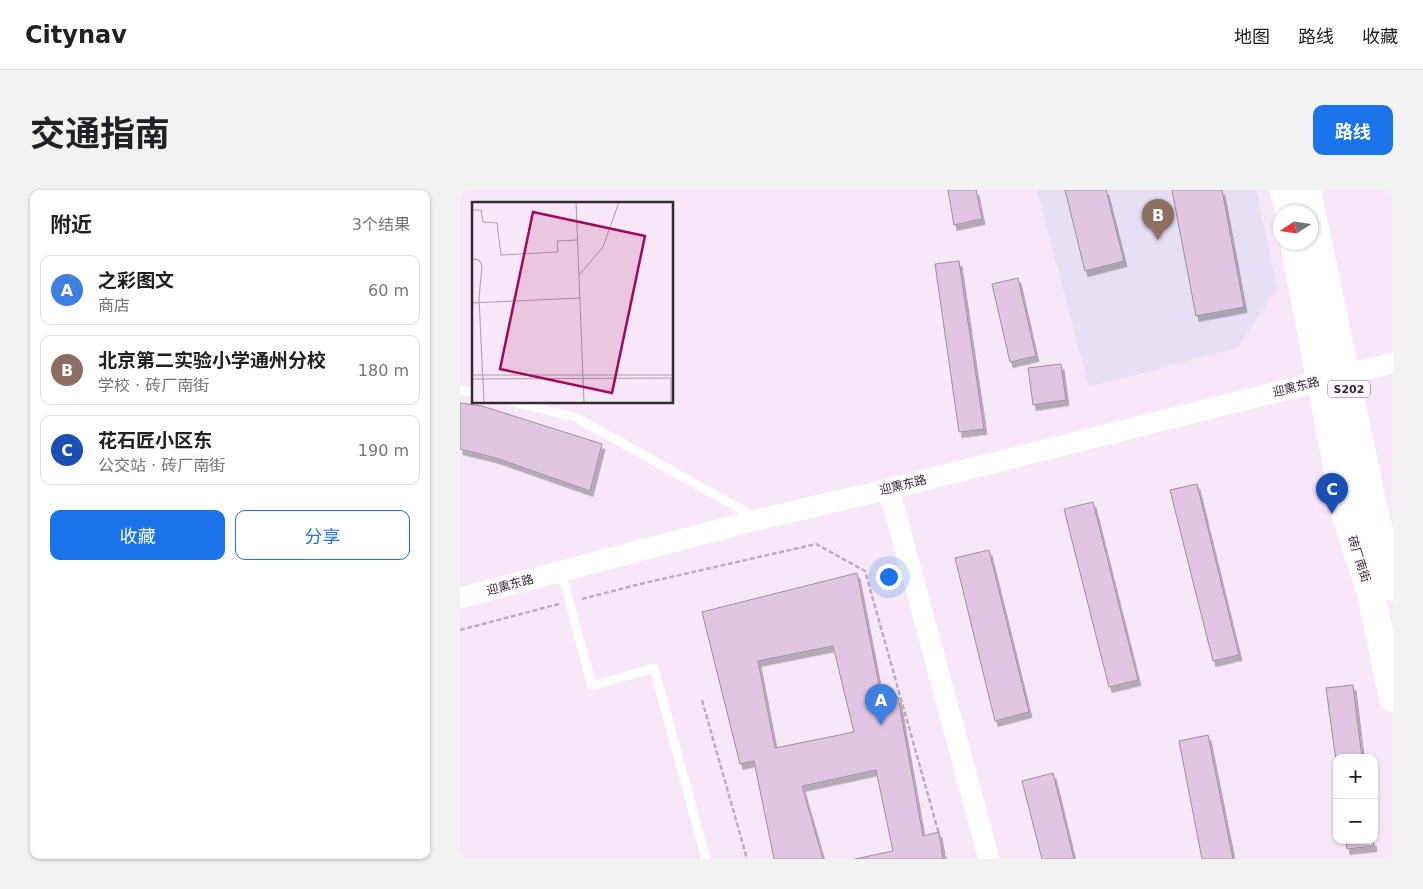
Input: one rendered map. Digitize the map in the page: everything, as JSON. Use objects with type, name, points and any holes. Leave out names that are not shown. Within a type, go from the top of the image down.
[{"type":"main road","points":[[1284,190],[1287,205]]},
{"type":"main road","name":"砖厂南街","points":[[1307,190],[1333,378],[1346,520],[1371,593],[1393,698]]},
{"type":"main road","name":"砖厂南街","points":[[1296,250],[1374,511],[1393,587]]},
{"type":"street","name":"迎熏东路","points":[[460,598],[760,519],[889,489],[1393,363]]},
{"type":"street","points":[[889,489],[990,859]]},
{"type":"lane","points":[[521,404],[575,417],[760,519]]},
{"type":"lane","points":[[561,571],[592,686],[654,668],[706,859]]},
{"type":"path","points":[[460,630],[636,584],[816,544],[866,571],[946,859]]},
{"type":"path","points":[[702,700],[747,859]]},
{"type":"shaded area","points":[[1037,190],[1256,190],[1277,289],[1237,348],[1089,387]]},
{"type":"building","points":[[948,190],[976,190],[982,219],[954,225]]},
{"type":"building","points":[[1065,190],[1106,190],[1124,261],[1085,271]]},
{"type":"building","points":[[1172,190],[1222,190],[1244,307],[1196,316]]},
{"type":"building","points":[[959,261],[984,429],[959,432],[935,264]]},
{"type":"building","points":[[1018,278],[1036,356],[1010,362],[992,284]]},
{"type":"building","points":[[1061,364],[1066,400],[1033,405],[1028,368]]},
{"type":"building","points":[[460,403],[482,406],[602,444],[590,491],[496,458],[460,449]]},
{"type":"building","points":[[1197,484],[1239,655],[1213,661],[1170,490]]},
{"type":"building","points":[[1093,502],[1138,680],[1109,687],[1064,509]]},
{"type":"building","points":[[989,550],[1029,712],[995,721],[955,558]]},
{"type":"building","points":[[857,573],[882,700],[898,697],[923,836],[939,832],[943,859],[855,859],[893,851],[876,770],[802,786],[823,859],[774,859],[754,761],[740,764],[702,612]],"holes":[[[833,646],[854,732],[775,748],[758,661]]]},
{"type":"building","points":[[1353,685],[1362,754],[1335,754],[1326,688]]},
{"type":"building","points":[[1208,735],[1233,859],[1202,859],[1179,741]]},
{"type":"building","points":[[1053,773],[1074,859],[1042,859],[1022,781]]},
{"type":"building","points":[[1346,844],[1374,844],[1374,846],[1347,849]]},
{"type":"place","name":"北京第二实验小学通州分校","points":[[1158,240]]},
{"type":"place","name":"花石匠小区东","points":[[1332,514]]},
{"type":"place","name":"之彩图文","points":[[881,725]]}]
